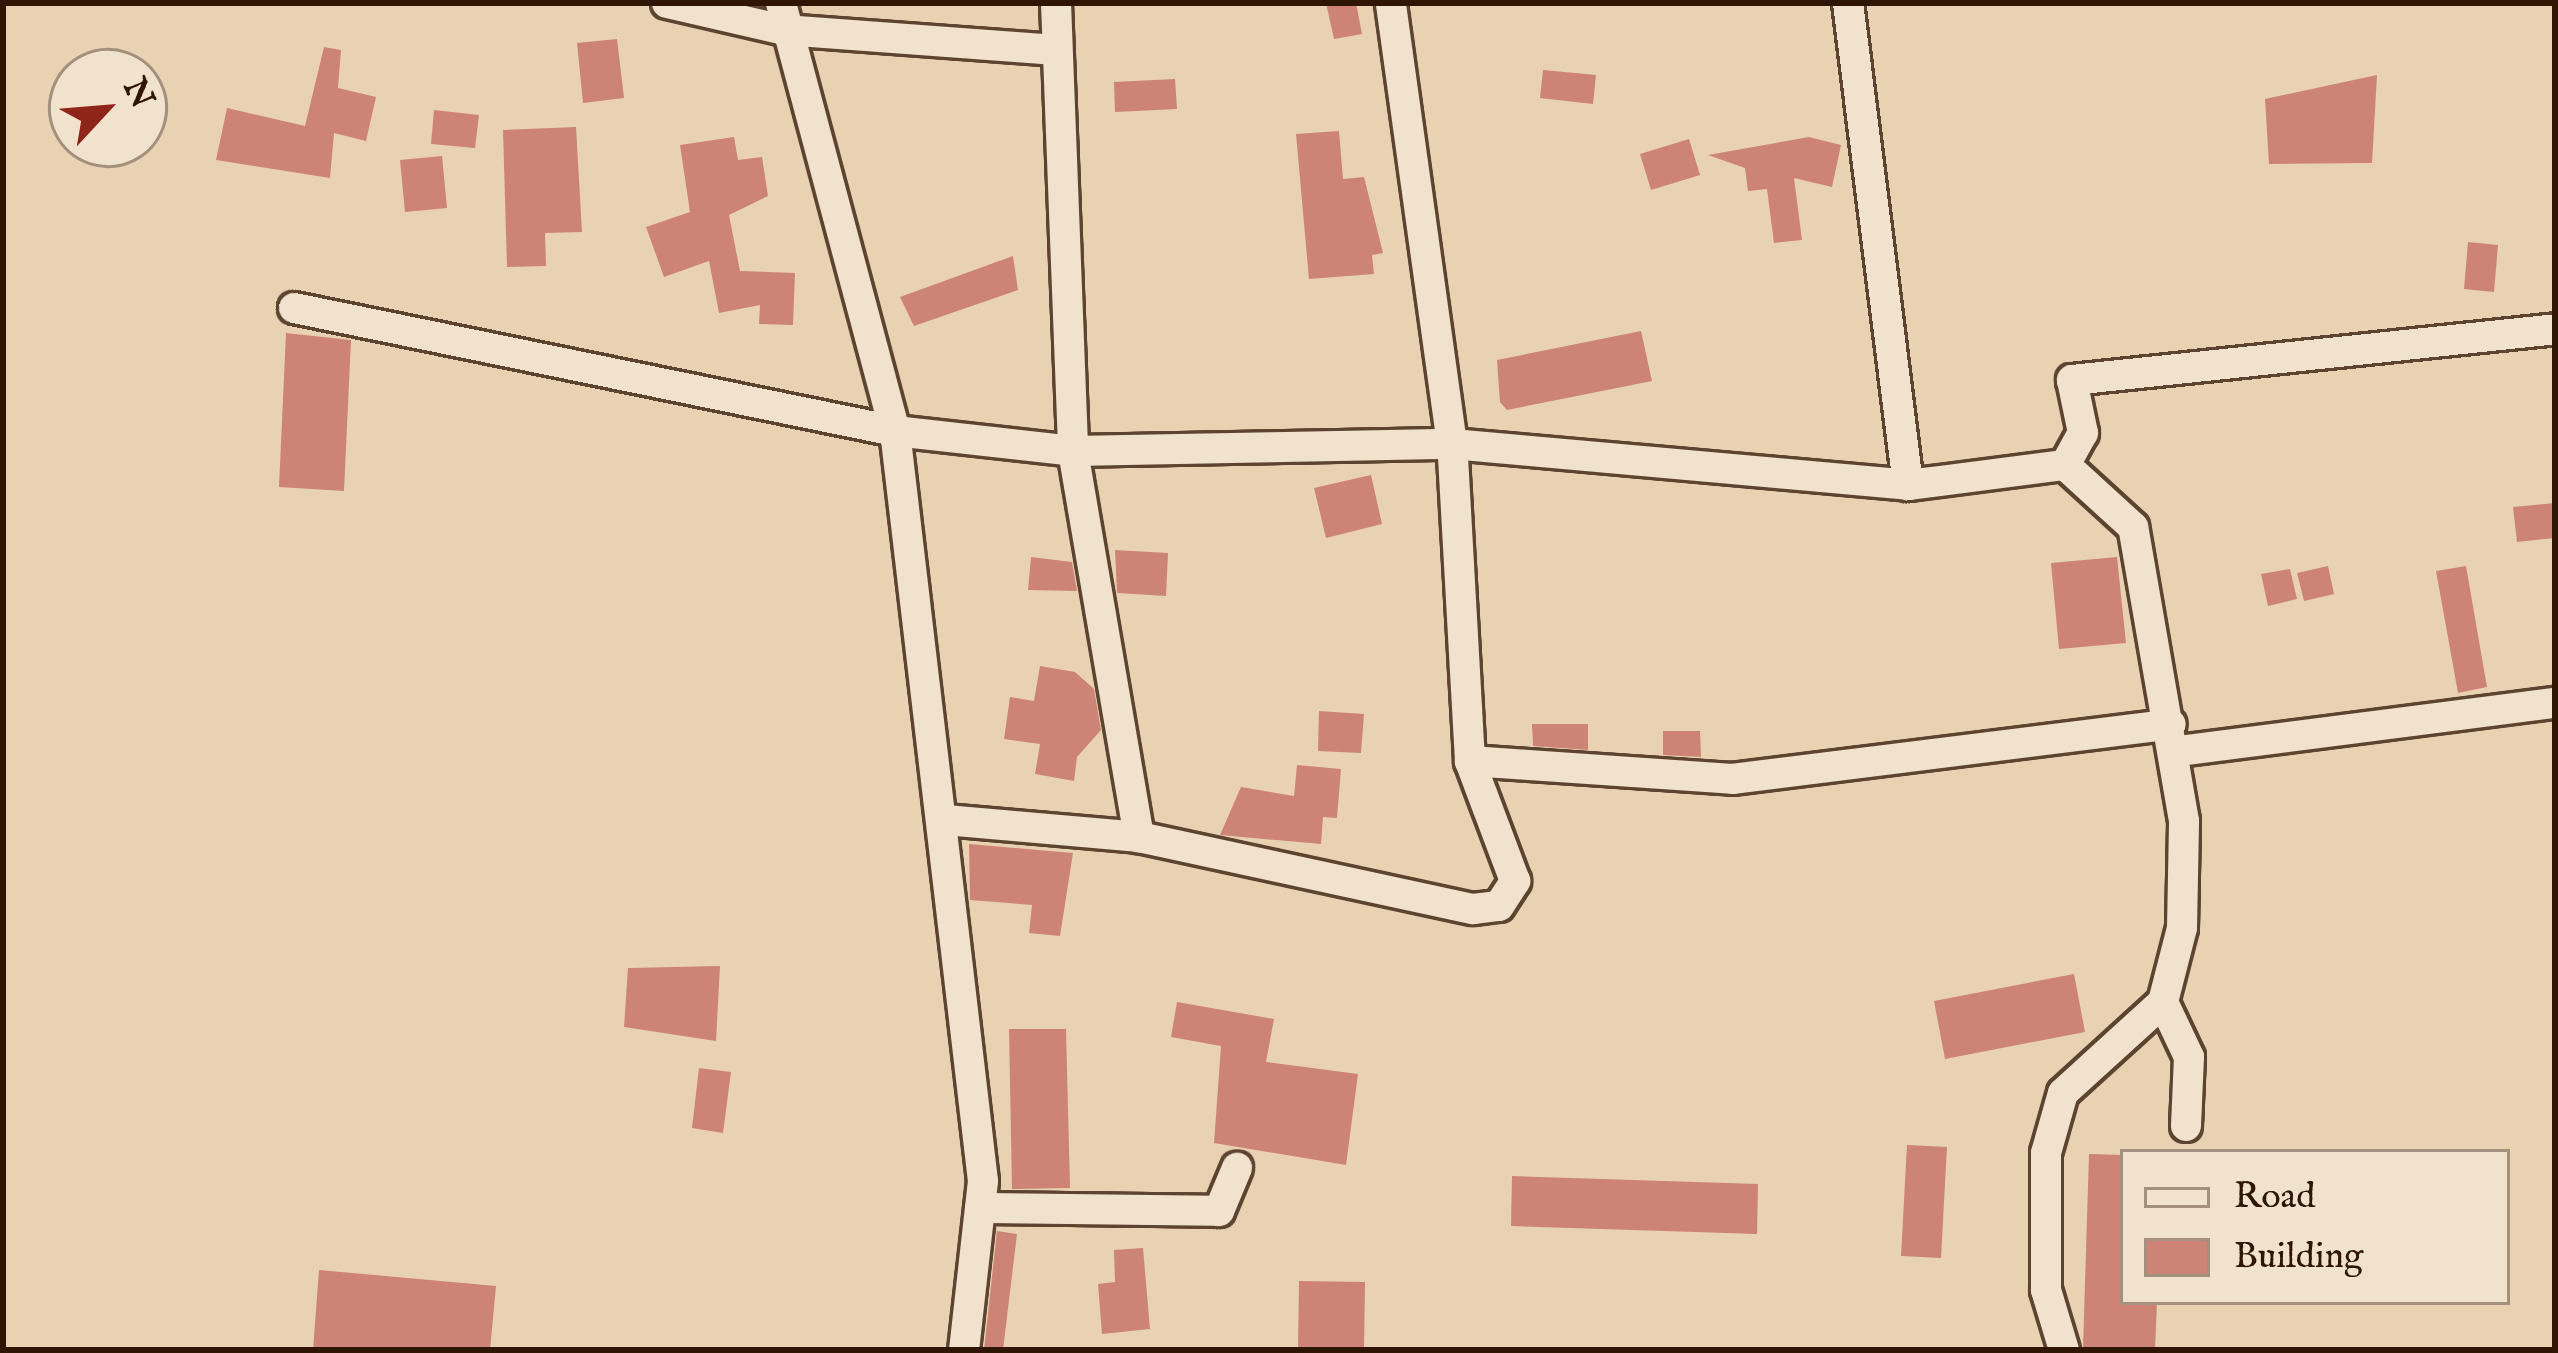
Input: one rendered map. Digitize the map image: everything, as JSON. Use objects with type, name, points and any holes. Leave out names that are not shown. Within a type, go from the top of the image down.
[{"type":"street","points":[[667,3],[1056,50]]},
{"type":"street","points":[[1056,3],[1073,451],[1139,837]]},
{"type":"street","points":[[946,820],[1139,837],[1499,906],[1515,881],[1470,761],[1452,444],[1391,3]]},
{"type":"street","points":[[1848,3],[1908,485]]},
{"type":"street","points":[[783,16],[895,431],[946,820],[980,1208],[964,1350]]},
{"type":"street","points":[[294,308],[895,431],[1073,451],[1452,444],[1908,485],[2066,465],[2107,492]]},
{"type":"street","points":[[2063,1350],[2046,1290],[2046,1153],[2063,1093],[2163,1002],[2182,928],[2175,737],[2133,527],[2107,492],[2083,433],[2072,380],[2555,328]]},
{"type":"street","points":[[2066,465],[2083,433]]},
{"type":"street","points":[[1470,761],[1732,779],[2555,703]]},
{"type":"street","points":[[2163,1002],[2189,1057],[2186,1126]]},
{"type":"street","points":[[980,1208],[1219,1211],[1238,1168]]},
{"type":"building","points":[[1326,3],[1356,3],[1362,34],[1334,39]]},
{"type":"building","points":[[617,39],[624,98],[583,103],[577,43]]},
{"type":"building","points":[[324,47],[341,50],[338,88],[376,97],[366,141],[334,133],[330,178],[216,160],[227,108],[305,126]]},
{"type":"building","points":[[1543,70],[1596,75],[1593,104],[1540,98]]},
{"type":"building","points":[[2377,75],[2372,163],[2269,164],[2265,99]]},
{"type":"building","points":[[1175,79],[1177,109],[1115,112],[1114,82]]},
{"type":"building","points":[[434,110],[479,115],[475,148],[431,144]]},
{"type":"building","points":[[576,127],[582,232],[545,233],[546,266],[507,267],[503,130]]},
{"type":"building","points":[[1339,131],[1343,179],[1364,177],[1383,253],[1372,255],[1374,274],[1309,279],[1296,134]]},
{"type":"building","points":[[734,137],[738,160],[762,157],[768,196],[729,215],[740,271],[795,273],[793,325],[759,324],[760,305],[719,313],[709,261],[664,277],[646,227],[690,212],[680,145]]},
{"type":"building","points":[[1809,137],[1841,145],[1832,187],[1794,178],[1802,240],[1774,243],[1767,189],[1748,191],[1745,168],[1708,155]]},
{"type":"building","points":[[1689,139],[1700,175],[1651,190],[1640,154]]},
{"type":"building","points":[[442,156],[447,208],[405,212],[400,160]]},
{"type":"building","points":[[2468,242],[2498,245],[2494,292],[2464,289]]},
{"type":"building","points":[[1013,256],[1018,290],[914,326],[900,297]]},
{"type":"building","points":[[1641,331],[1652,381],[1507,410],[1500,402],[1497,360]]},
{"type":"building","points":[[286,333],[351,340],[344,491],[279,487]]},
{"type":"building","points":[[1371,475],[1382,524],[1326,538],[1314,488]]},
{"type":"building","points":[[2555,503],[2555,538],[2517,542],[2513,507]]},
{"type":"building","points":[[1115,550],[1168,553],[1166,596],[1117,593]]},
{"type":"building","points":[[1031,557],[1072,562],[1077,591],[1028,590]]},
{"type":"building","points":[[2117,557],[2126,643],[2059,649],[2051,563]]},
{"type":"building","points":[[2328,566],[2334,594],[2304,601],[2297,573]]},
{"type":"building","points":[[2466,566],[2487,687],[2458,693],[2436,571]]},
{"type":"building","points":[[2290,569],[2297,599],[2268,606],[2261,574]]},
{"type":"building","points":[[1040,666],[1075,672],[1094,689],[1101,730],[1077,757],[1074,781],[1035,774],[1040,744],[1004,739],[1010,697],[1034,701]]},
{"type":"building","points":[[1319,711],[1364,714],[1361,753],[1318,751]]},
{"type":"building","points":[[1532,724],[1588,724],[1588,750],[1533,746]]},
{"type":"building","points":[[1663,731],[1700,731],[1701,757],[1663,755]]},
{"type":"building","points":[[1297,765],[1341,769],[1337,818],[1323,817],[1321,844],[1220,835],[1241,787],[1294,796]]},
{"type":"building","points":[[969,844],[1073,853],[1060,936],[1029,933],[1032,905],[970,900]]},
{"type":"building","points":[[720,966],[716,1041],[624,1027],[628,968]]},
{"type":"building","points":[[2074,974],[2085,1032],[1945,1059],[1934,1001]]},
{"type":"building","points":[[1177,1002],[1274,1019],[1266,1062],[1358,1074],[1346,1165],[1214,1143],[1221,1046],[1171,1037]]},
{"type":"building","points":[[1009,1029],[1066,1029],[1070,1188],[1012,1189]]},
{"type":"building","points":[[699,1068],[731,1072],[723,1133],[692,1128]]},
{"type":"building","points":[[1907,1145],[1947,1147],[1941,1258],[1901,1256]]},
{"type":"building","points":[[2089,1154],[2120,1155],[2120,1305],[2157,1305],[2155,1350],[2083,1348]]},
{"type":"building","points":[[1512,1176],[1758,1184],[1757,1234],[1511,1226]]},
{"type":"building","points":[[997,1231],[1017,1234],[1003,1350],[984,1350]]},
{"type":"building","points":[[1143,1248],[1150,1329],[1102,1334],[1098,1284],[1115,1282],[1114,1250]]},
{"type":"building","points":[[319,1270],[496,1286],[490,1350],[313,1350]]},
{"type":"building","points":[[1299,1281],[1365,1282],[1364,1350],[1298,1350]]}]
